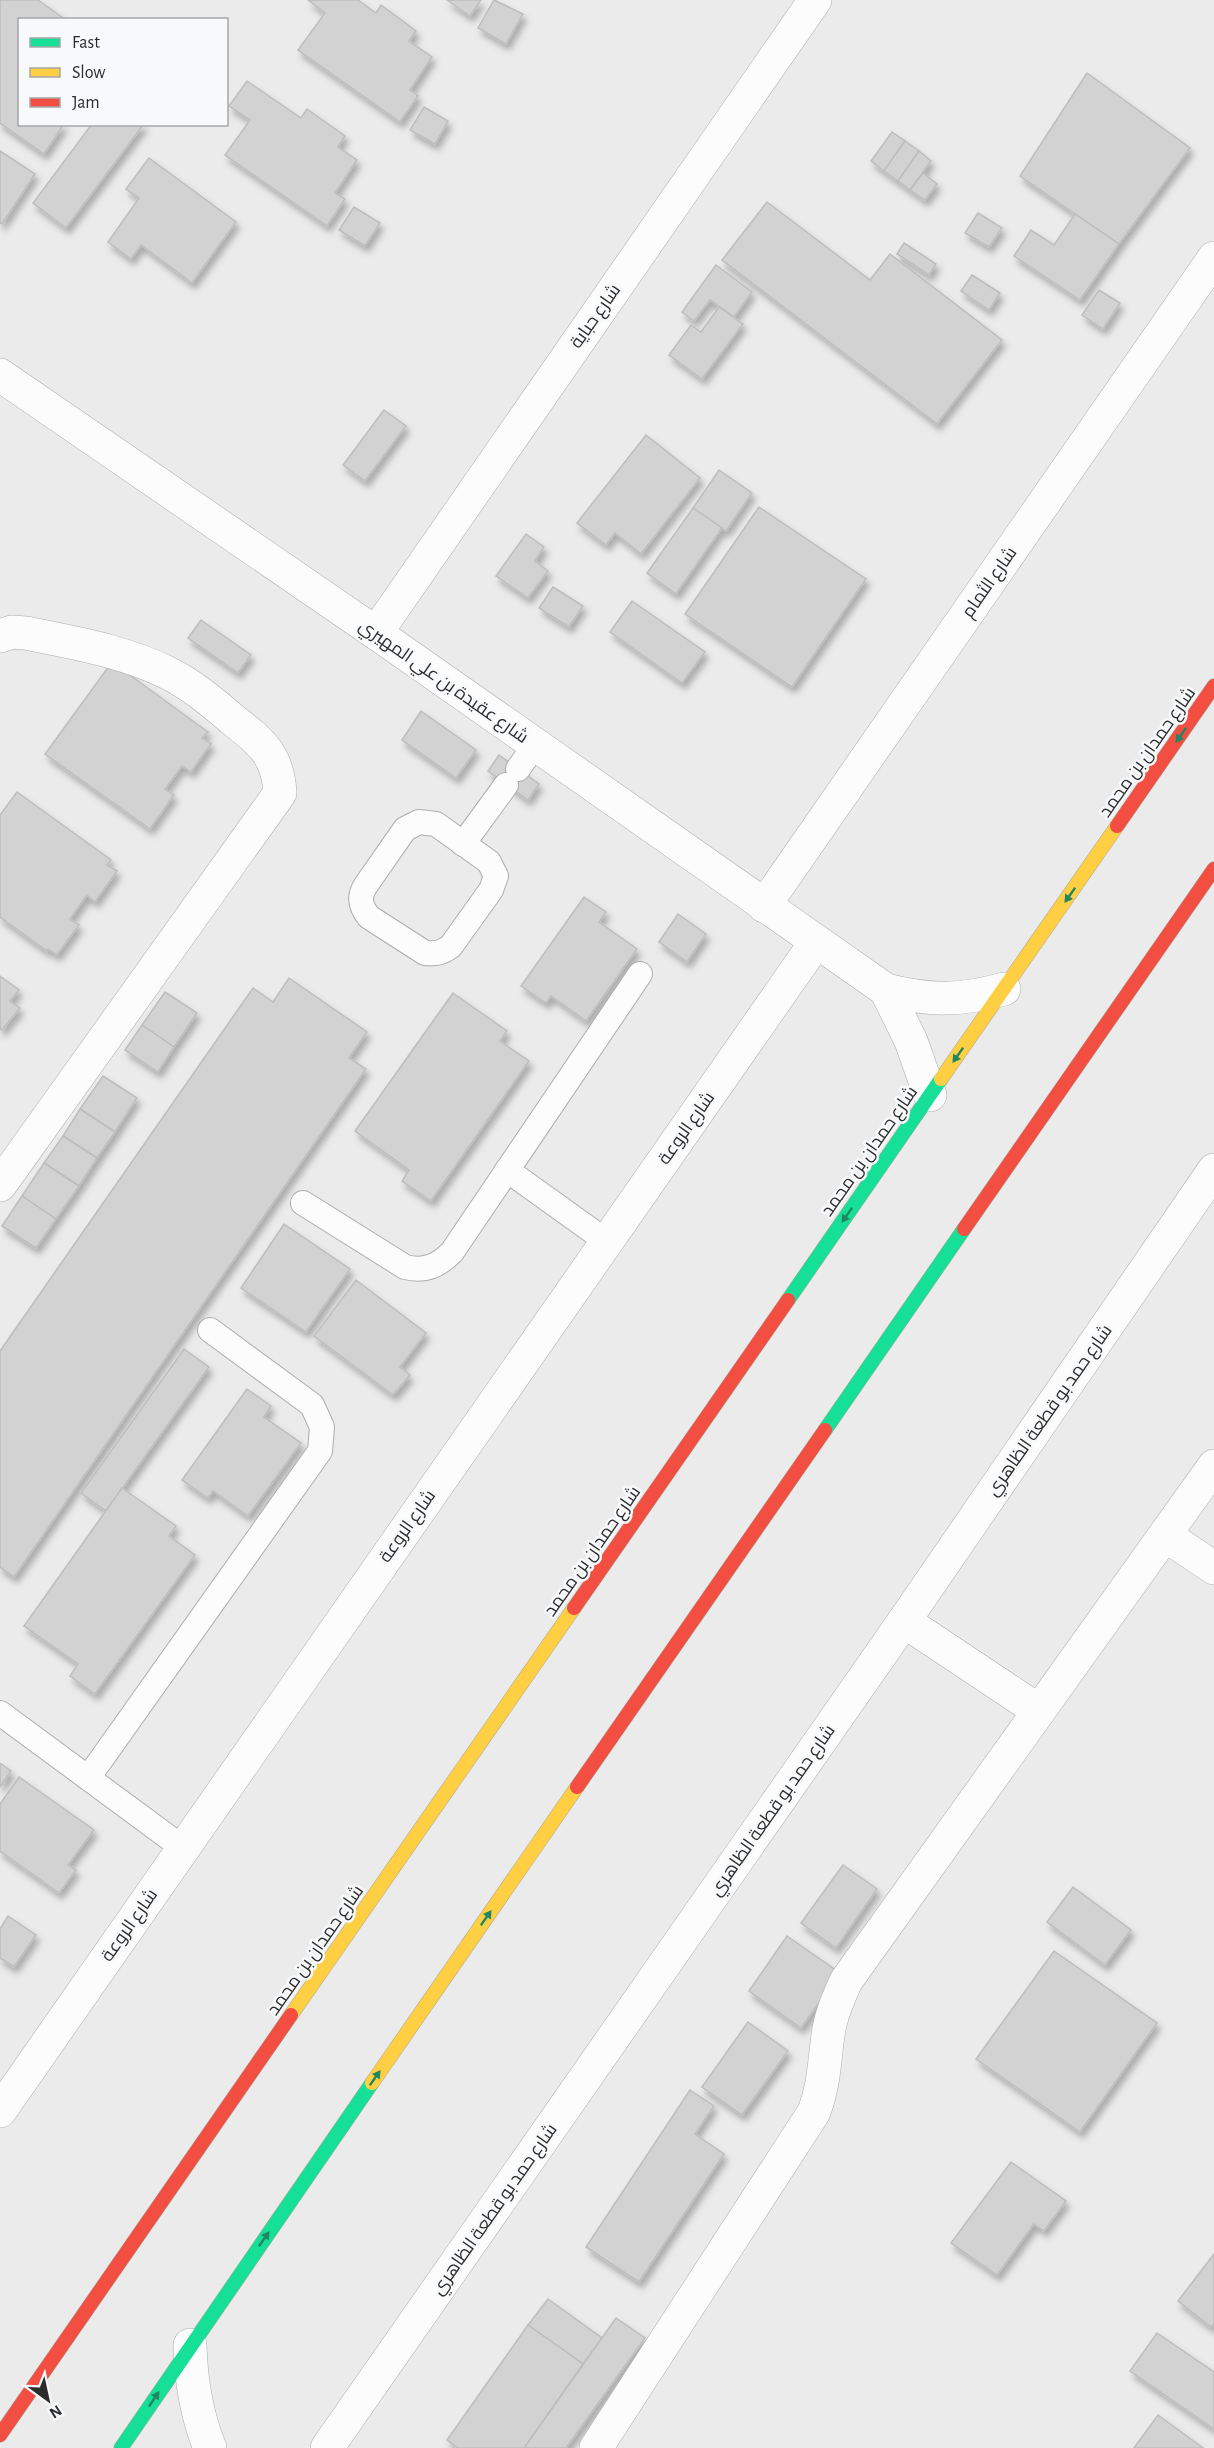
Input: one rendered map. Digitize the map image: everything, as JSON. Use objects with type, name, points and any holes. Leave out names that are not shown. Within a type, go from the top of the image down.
[{"type":"main road","name":"شارع حمدان بن محمد","points":[[0,2435],[1214,686]]},
{"type":"main road","points":[[121,2448],[190,2345],[1214,869]]},
{"type":"street","name":"شارع حباية","points":[[376,633],[814,0]]},
{"type":"street","name":"شارع الثمام","points":[[764,906],[1214,258]]},
{"type":"street","name":"شارع عقيدة بن علي المهيري","points":[[0,375],[376,633],[520,766],[764,906],[886,990],[915,997],[945,999],[975,997],[1004,989]]},
{"type":"street","points":[[0,636],[26,633],[121,654],[170,673],[192,687],[258,739],[272,757],[279,775],[280,792],[0,1185]]},
{"type":"street","name":"شارع الروعة","points":[[0,2111],[816,942]]},
{"type":"street","name":"شارع عقيدة بن علي المهيري","points":[[886,990],[911,1041],[930,1095]]},
{"type":"street","name":"شارع حمد بو قطعة الظاهري","points":[[327,2448],[904,1621],[1214,1170]]},
{"type":"street","points":[[596,2448],[814,2112],[822,2091],[833,2014],[846,1981],[1214,1466]]},
{"type":"street","points":[[1165,1535],[1214,1568]]},
{"type":"street","points":[[904,1621],[1039,1711]]},
{"type":"street","points":[[190,2345],[195,2405],[210,2448]]},
{"type":"lane","points":[[463,844],[520,766]]},
{"type":"lane","points":[[428,822],[463,844],[494,868],[495,883],[451,946],[444,952],[425,953],[369,917],[363,910],[360,901],[361,893],[405,830],[412,825],[428,822]]},
{"type":"lane","points":[[303,1203],[405,1266],[416,1269],[428,1268],[442,1262],[452,1252],[640,974]]},
{"type":"lane","points":[[507,1170],[606,1242]]},
{"type":"lane","points":[[88,1778],[320,1451],[322,1427],[312,1405],[210,1330]]},
{"type":"lane","points":[[0,1713],[183,1848]]},
{"type":"building","points":[[0,0],[38,0],[63,18],[18,18],[18,126],[63,126],[44,154],[0,123]]},
{"type":"building","points":[[308,0],[358,0],[376,13],[381,5],[416,31],[409,41],[432,57],[410,90],[418,96],[400,122],[298,50],[325,13]]},
{"type":"building","points":[[447,0],[481,0],[470,16]]},
{"type":"building","points":[[494,0],[523,14],[506,44],[478,28]]},
{"type":"building","points":[[1087,73],[1190,148],[1119,244],[1020,176]]},
{"type":"building","points":[[247,81],[301,118],[307,109],[345,136],[338,147],[357,160],[335,193],[345,199],[327,226],[225,155],[250,120],[229,106]]},
{"type":"building","points":[[424,107],[448,121],[435,144],[410,130]]},
{"type":"building","points":[[91,126],[142,126],[66,228],[33,203]]},
{"type":"building","points":[[892,132],[905,141],[884,171],[871,161]]},
{"type":"building","points":[[905,141],[919,151],[898,181],[884,171]]},
{"type":"building","points":[[0,151],[35,174],[2,224],[0,223]]},
{"type":"building","points":[[919,151],[931,161],[910,190],[898,181]]},
{"type":"building","points":[[149,158],[236,222],[192,283],[141,245],[131,259],[108,242],[139,198],[126,189]]},
{"type":"building","points":[[923,173],[937,184],[925,200],[910,190]]},
{"type":"building","points":[[767,202],[870,280],[890,254],[1002,340],[937,424],[722,260]]},
{"type":"building","points":[[354,207],[380,223],[365,246],[339,230]]},
{"type":"building","points":[[978,213],[1002,228],[989,247],[965,233]]},
{"type":"building","points":[[1075,214],[1119,244],[1080,300],[1014,256],[1031,230],[1054,245]]},
{"type":"building","points":[[904,243],[936,264],[929,275],[897,254]]},
{"type":"building","points":[[716,265],[752,292],[734,317],[710,300],[694,321],[682,312]]},
{"type":"building","points":[[972,275],[1000,293],[989,310],[961,291]]},
{"type":"building","points":[[1099,290],[1120,303],[1103,329],[1082,315]]},
{"type":"building","points":[[719,307],[743,324],[702,379],[669,355],[691,325],[701,332]]},
{"type":"building","points":[[384,410],[406,426],[365,481],[343,465]]},
{"type":"building","points":[[646,435],[700,478],[641,554],[615,533],[606,545],[577,523]]},
{"type":"building","points":[[719,470],[752,493],[726,531],[693,508]]},
{"type":"building","points":[[759,507],[866,579],[792,687],[685,614]]},
{"type":"building","points":[[693,508],[722,528],[676,594],[647,573]]},
{"type":"building","points":[[526,534],[544,547],[535,561],[548,571],[528,598],[496,576]]},
{"type":"building","points":[[553,587],[583,606],[569,627],[539,608]]},
{"type":"building","points":[[632,601],[705,652],[682,683],[610,632]]},
{"type":"building","points":[[201,620],[251,655],[238,673],[188,638]]},
{"type":"building","points":[[112,662],[208,732],[202,738],[211,744],[191,772],[182,766],[165,789],[174,795],[150,829],[45,754]]},
{"type":"building","points":[[421,711],[476,750],[456,778],[402,740]]},
{"type":"building","points":[[499,755],[539,784],[528,800],[488,771]]},
{"type":"building","points":[[17,792],[111,860],[107,865],[117,871],[95,902],[87,895],[70,919],[79,925],[57,955],[48,949],[47,951],[0,917],[0,815]]},
{"type":"building","points":[[584,897],[606,912],[599,922],[637,949],[586,1021],[551,996],[546,1003],[521,986]]},
{"type":"building","points":[[678,914],[706,934],[687,962],[659,942]]},
{"type":"building","points":[[0,976],[19,990],[10,1001],[20,1008],[2,1030],[0,1029]]},
{"type":"building","points":[[289,978],[367,1032],[349,1058],[366,1069],[14,1577],[0,1567],[0,1351],[253,988],[273,1002]]},
{"type":"building","points":[[165,992],[197,1013],[174,1047],[142,1025]]},
{"type":"building","points":[[453,993],[507,1031],[500,1041],[529,1061],[431,1201],[402,1181],[409,1170],[355,1131]]},
{"type":"building","points":[[142,1025],[174,1047],[158,1072],[125,1050]]},
{"type":"building","points":[[103,1076],[137,1098],[115,1132],[80,1109]]},
{"type":"building","points":[[80,1109],[115,1132],[97,1158],[63,1136]]},
{"type":"building","points":[[63,1136],[97,1158],[79,1186],[44,1163]]},
{"type":"building","points":[[44,1163],[79,1186],[56,1219],[22,1196]]},
{"type":"building","points":[[22,1196],[56,1219],[36,1248],[2,1226]]},
{"type":"building","points":[[284,1224],[350,1269],[306,1332],[241,1288]]},
{"type":"building","points":[[356,1280],[426,1333],[400,1367],[410,1375],[393,1395],[314,1336]]},
{"type":"building","points":[[184,1349],[209,1367],[106,1511],[81,1493]]},
{"type":"building","points":[[247,1389],[271,1406],[264,1417],[301,1443],[248,1516],[213,1491],[208,1498],[182,1480]]},
{"type":"building","points":[[122,1488],[176,1526],[169,1536],[195,1555],[95,1694],[70,1676],[78,1664],[24,1626]]},
{"type":"building","points":[[0,1763],[11,1771],[0,1787]]},
{"type":"building","points":[[19,1777],[94,1830],[68,1865],[76,1870],[59,1893],[0,1851],[0,1804]]},
{"type":"building","points":[[843,1865],[877,1889],[836,1948],[801,1923]]},
{"type":"building","points":[[1073,1887],[1131,1930],[1105,1965],[1047,1922]]},
{"type":"building","points":[[8,1916],[36,1935],[14,1967],[0,1958],[0,1929]]},
{"type":"building","points":[[787,1936],[840,1973],[801,2028],[749,1991]]},
{"type":"building","points":[[1054,1951],[1157,2023],[1080,2132],[976,2059]]},
{"type":"building","points":[[748,2022],[788,2051],[742,2115],[702,2087]]},
{"type":"building","points":[[690,2090],[714,2106],[695,2134],[724,2154],[639,2282],[586,2247]]},
{"type":"building","points":[[1011,2162],[1066,2201],[1044,2231],[1034,2224],[997,2275],[951,2243]]},
{"type":"building","points":[[1214,2254],[1214,2324],[1211,2327],[1178,2301]]},
{"type":"building","points":[[548,2299],[602,2338],[583,2364],[528,2325]]},
{"type":"building","points":[[616,2318],[645,2338],[566,2448],[524,2448]]},
{"type":"building","points":[[528,2325],[583,2364],[524,2448],[458,2448],[447,2440]]},
{"type":"building","points":[[1157,2333],[1214,2372],[1214,2429],[1130,2371]]},
{"type":"building","points":[[1158,2415],[1203,2448],[1134,2448]]},
{"type":"traffic: fast","points":[[788,1300],[941,1079]]},
{"type":"traffic: fast","points":[[825,1430],[964,1229]]},
{"type":"traffic: fast","points":[[121,2448],[372,2083]]},
{"type":"traffic: slow","points":[[941,1079],[1117,826]]},
{"type":"traffic: slow","points":[[291,2015],[574,1608]]},
{"type":"traffic: slow","points":[[372,2083],[577,1787]]},
{"type":"traffic: jam","points":[[1117,826],[1214,686]]},
{"type":"traffic: jam","points":[[964,1229],[1214,869]]},
{"type":"traffic: jam","points":[[574,1608],[788,1300]]},
{"type":"traffic: jam","points":[[577,1787],[825,1430]]},
{"type":"traffic: jam","points":[[0,2435],[291,2015]]}]
